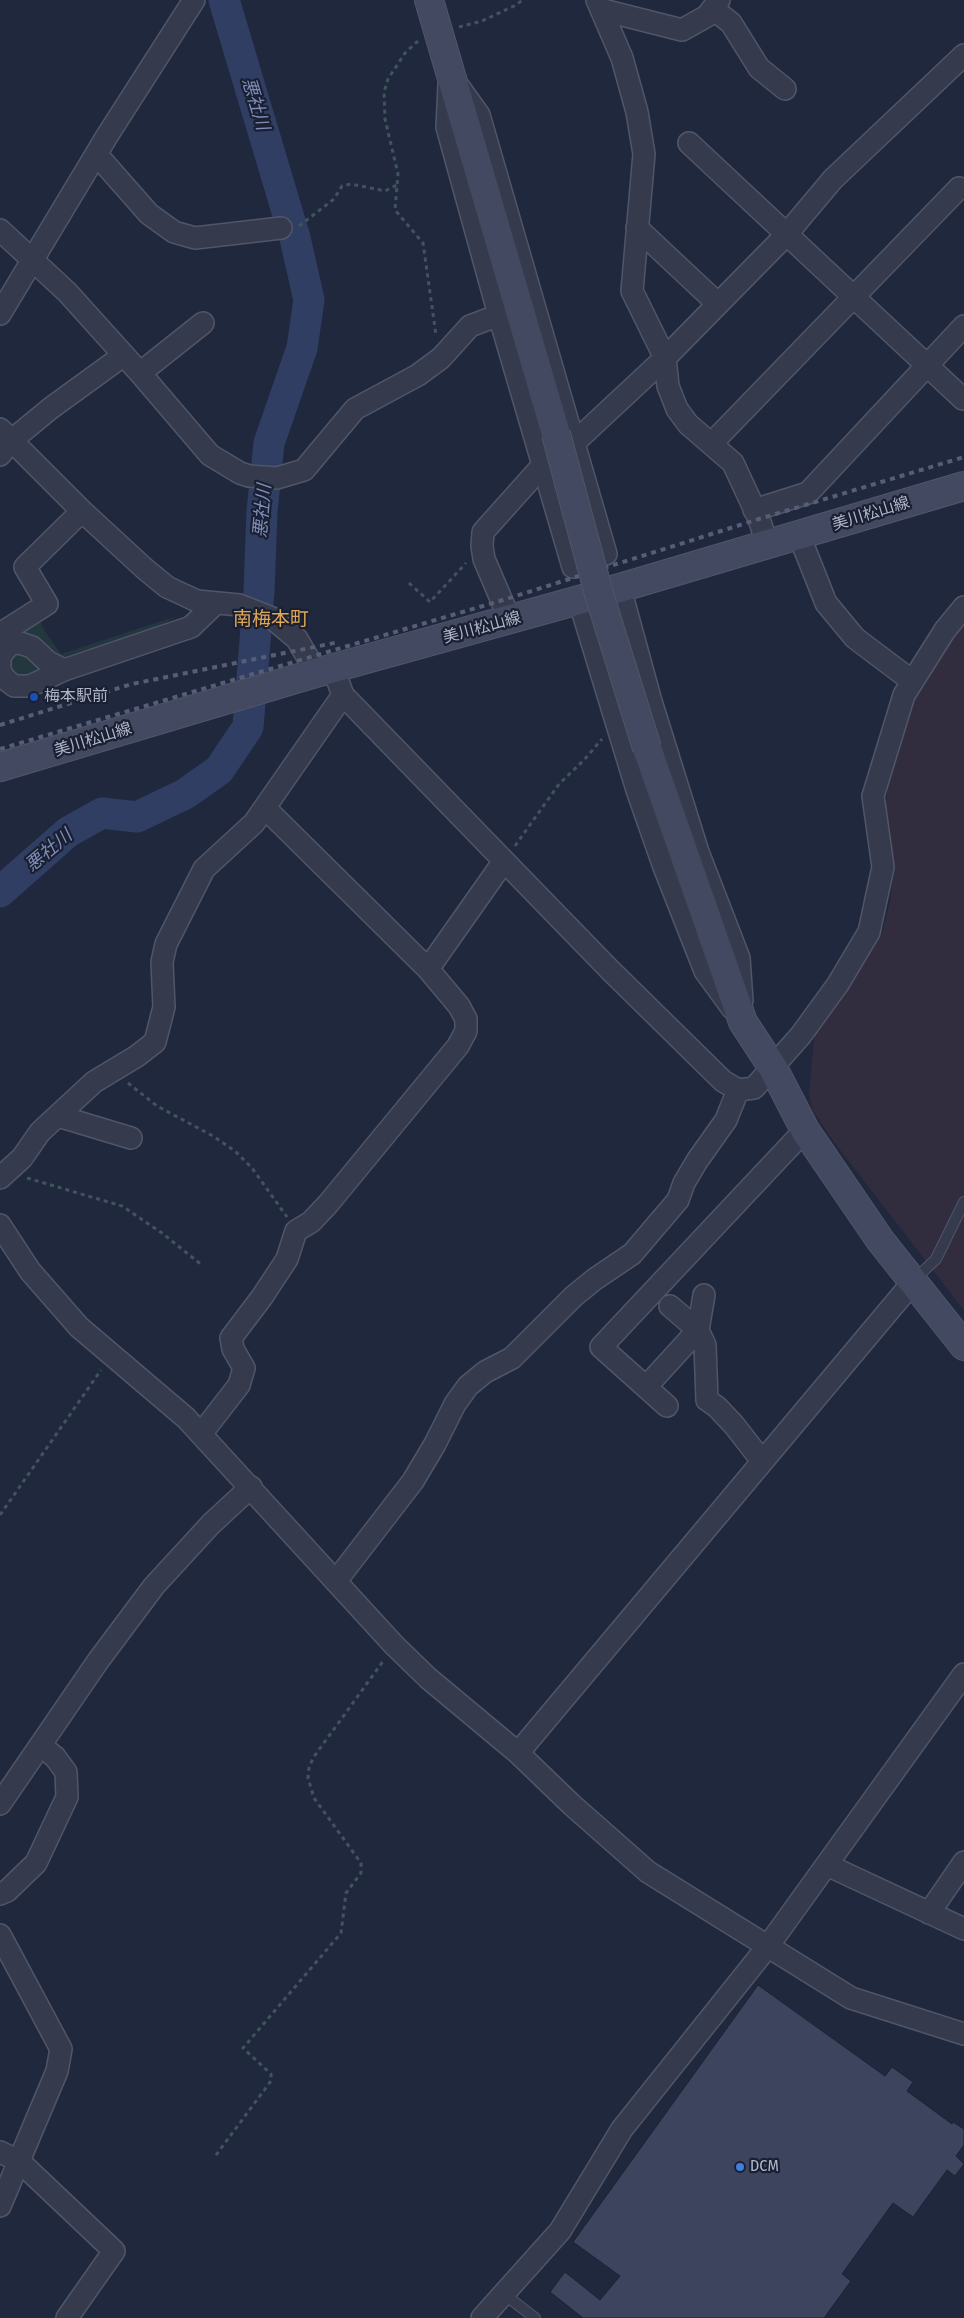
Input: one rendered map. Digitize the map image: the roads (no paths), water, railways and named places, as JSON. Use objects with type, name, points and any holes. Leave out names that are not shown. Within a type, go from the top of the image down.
[{"type":"street","points":[[0,314],[194,0]]},
{"type":"street","points":[[429,0],[450,74],[565,438],[593,510],[606,554]]},
{"type":"street","points":[[600,5],[682,30],[706,16],[716,4],[759,68],[785,89]]},
{"type":"street","points":[[600,5],[622,58],[637,112],[644,154],[632,291],[665,358],[668,386],[677,409],[688,424],[733,464],[767,543]]},
{"type":"street","points":[[510,620],[484,559],[482,546],[483,532],[565,438],[665,358],[786,235],[833,179],[964,55]]},
{"type":"street","points":[[450,74],[447,127],[573,567]]},
{"type":"street","points":[[689,143],[963,400]]},
{"type":"street","points":[[97,155],[149,214],[174,232],[194,238],[290,227]]},
{"type":"street","points":[[711,444],[959,188]]},
{"type":"street","points":[[637,228],[718,304]]},
{"type":"street","points":[[0,230],[67,292],[210,455],[240,473],[249,476],[277,478],[304,470],[355,409],[418,375],[441,358],[470,326],[499,314]]},
{"type":"street","points":[[140,373],[203,323]]},
{"type":"street","points":[[754,510],[808,493],[964,326]]},
{"type":"street","points":[[124,355],[4,441],[144,569],[167,587],[197,601],[239,605],[272,618],[297,639],[308,658],[323,671],[343,695],[617,977],[723,1081],[738,1090],[754,1088],[773,1068],[838,984],[869,932],[883,867],[873,796],[904,695],[945,630],[964,607]]},
{"type":"street","points":[[565,438],[599,594],[647,748],[743,1022]]},
{"type":"street","name":"美川松山線","points":[[0,767],[323,671],[580,600],[964,486]]},
{"type":"street","points":[[559,519],[575,529],[588,523],[593,510]]},
{"type":"street","points":[[0,634],[47,604],[25,568],[82,511]]},
{"type":"street","points":[[799,535],[826,604],[855,638],[912,681]]},
{"type":"street","points":[[620,588],[650,698],[698,852],[740,958],[743,1022]]},
{"type":"street","points":[[580,600],[637,790],[664,867],[705,971],[743,1022],[773,1068],[805,1130],[880,1240],[964,1346]]},
{"type":"street","points":[[0,669],[4,678],[14,686],[30,686],[64,670],[191,627],[216,603]]},
{"type":"street","points":[[0,664],[0,656],[10,644],[20,643],[32,647],[48,662],[64,670]]},
{"type":"street","points":[[3,1175],[22,1158],[40,1132],[94,1082],[138,1056],[155,1042],[164,1007],[162,962],[166,944],[204,868],[254,823],[343,695]]},
{"type":"street","points":[[201,1434],[239,1385],[244,1368],[233,1349],[231,1338],[262,1297],[287,1259],[296,1230],[312,1222],[328,1204],[458,1046],[466,1031],[466,1019],[459,1006],[428,969],[266,808]]},
{"type":"street","points":[[428,969],[504,861]]},
{"type":"street","points":[[336,1581],[413,1481],[435,1444],[454,1404],[468,1386],[485,1372],[512,1358],[574,1296],[632,1254],[678,1200],[684,1183],[697,1161],[726,1120],[738,1090]]},
{"type":"street","points":[[58,1116],[131,1138]]},
{"type":"street","points":[[667,1406],[601,1347],[805,1130]]},
{"type":"street","points":[[0,1225],[30,1272],[79,1327],[186,1418],[394,1645],[428,1678],[518,1753],[572,1805],[648,1872],[851,1998],[964,2034]]},
{"type":"street","points":[[518,1753],[913,1282]]},
{"type":"street","points":[[646,1387],[698,1330],[704,1295]]},
{"type":"street","points":[[670,1306],[698,1330],[705,1345],[707,1400],[717,1407],[734,1425],[762,1461]]},
{"type":"street","points":[[0,1804],[98,1661],[154,1586],[211,1524],[251,1487]]},
{"type":"street","points":[[482,2318],[560,2231],[622,2129],[768,1946],[964,1674]]},
{"type":"street","points":[[0,1894],[7,1891],[36,1863],[67,1797],[66,1772],[55,1757],[41,1746]]},
{"type":"street","points":[[929,1913],[964,1862]]},
{"type":"street","points":[[827,1865],[964,1929]]},
{"type":"street","points":[[0,1936],[61,2049],[57,2071],[0,2206]]},
{"type":"street","points":[[0,2152],[19,2161],[114,2251],[67,2318]]},
{"type":"lane","points":[[913,1282],[936,1259],[964,1202]]},
{"type":"lane","points":[[504,2294],[535,2318]]},
{"type":"waterway","name":"悪社川","points":[[0,892],[68,832],[102,813],[137,817],[185,794],[219,770],[248,727],[259,592],[262,511],[269,443],[302,348],[309,300],[295,238],[224,0]]},
{"type":"railway","points":[[0,749],[503,600],[759,519],[964,457]]},
{"type":"railway","points":[[0,725],[132,684],[339,642]]},
{"type":"place","name":"梅本駅前","points":[[34,697]]},
{"type":"place","name":"DCM","points":[[740,2167]]},
{"type":"district","name":"南梅本町","points":[[271,620]]}]
